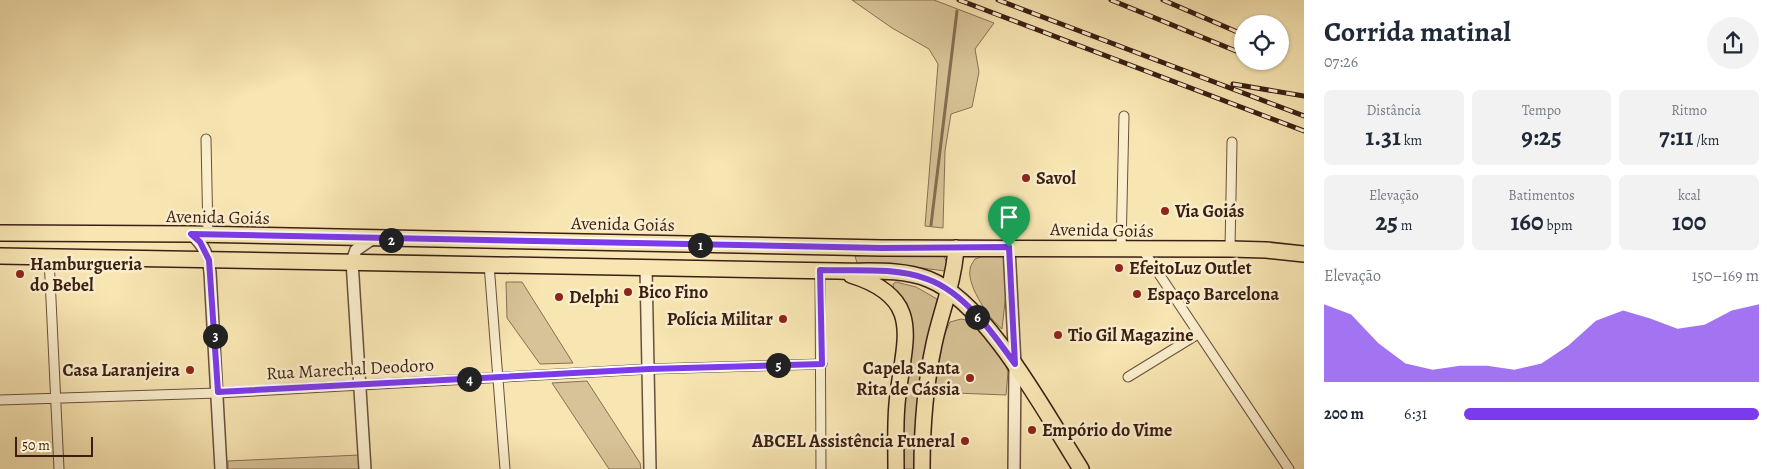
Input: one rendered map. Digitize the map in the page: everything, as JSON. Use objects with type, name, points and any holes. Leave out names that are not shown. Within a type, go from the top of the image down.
[{"type":"main road","name":"Avenida Goiás","points":[[0,233],[191,234],[882,248],[1230,249],[1304,254]]},
{"type":"main road","points":[[820,270],[820,259],[825,254],[882,248]]},
{"type":"main road","points":[[922,469],[922,426],[928,374],[939,324],[950,291],[956,248]]},
{"type":"main road","points":[[0,256],[820,270],[911,274],[933,281],[950,291],[990,331],[1015,364],[1081,469]]},
{"type":"main road","points":[[838,271],[878,286],[892,295],[901,308],[906,326],[906,342],[897,404],[896,469]]},
{"type":"street","points":[[1121,249],[1124,116]]},
{"type":"street","points":[[206,139],[208,235]]},
{"type":"street","points":[[1230,249],[1232,142]]},
{"type":"street","points":[[191,234],[200,242],[209,260],[218,392],[220,469]]},
{"type":"street","points":[[365,469],[352,261],[356,250],[372,239]]},
{"type":"street","points":[[1009,247],[1015,364],[1014,469]]},
{"type":"street","points":[[1143,250],[1289,469]]},
{"type":"street","points":[[49,257],[60,469]]},
{"type":"street","points":[[489,264],[505,469]]},
{"type":"street","points":[[646,268],[651,465]]},
{"type":"street","points":[[820,270],[822,364],[821,469]]},
{"type":"street","points":[[1128,377],[1198,334]]},
{"type":"street","name":"Rua Marechal Deodoro","points":[[0,400],[360,386],[649,369],[822,364]]},
{"type":"shaded area","points":[[852,0],[934,0],[994,23],[975,49],[979,72],[972,107],[951,114],[945,151],[943,228],[925,226],[938,64],[929,49],[892,28]]},
{"type":"shaded area","points":[[884,254],[943,255],[947,262],[945,271],[899,265],[857,263],[855,256]]},
{"type":"shaded area","points":[[983,256],[1006,257],[1007,284],[1002,329],[986,311],[972,285],[970,277],[971,266],[975,259]]},
{"type":"shaded area","points":[[506,282],[522,282],[573,363],[540,364],[507,318]]},
{"type":"shaded area","points":[[896,282],[916,287],[937,299],[920,402],[918,469],[900,469],[904,405],[913,339],[907,303],[894,290],[893,284]]},
{"type":"shaded area","points":[[961,319],[972,321],[985,333],[1004,360],[1008,372],[1006,395],[930,392],[940,344],[950,322]]},
{"type":"shaded area","points":[[587,381],[640,463],[641,469],[609,469],[552,383]]},
{"type":"shaded area","points":[[359,455],[360,469],[228,469],[228,461]]},
{"type":"waterway","points":[[931,225],[957,11]]},
{"type":"railway","points":[[959,0],[1304,131]]},
{"type":"railway","points":[[998,0],[1304,116]]},
{"type":"railway","points":[[1111,0],[1234,50]]},
{"type":"railway","points":[[1163,0],[1234,31]]},
{"type":"railway","points":[[1233,84],[1304,96]]},
{"type":"place","name":"Savol","points":[[1026,178]]},
{"type":"place","name":"Via Goiás","points":[[1165,211]]},
{"type":"place","name":"EfeitoLuz Outlet","points":[[1119,268]]},
{"type":"place","name":"Hamburgueria do Bebel","points":[[20,274]]},
{"type":"place","name":"Bico Fino","points":[[628,292]]},
{"type":"place","name":"Espaço Barcelona","points":[[1137,294]]},
{"type":"place","name":"Delphi","points":[[559,297]]},
{"type":"place","name":"Polícia Militar","points":[[783,319]]},
{"type":"place","name":"Tio Gil Magazine","points":[[1058,335]]},
{"type":"place","name":"Casa Laranjeira","points":[[190,370]]},
{"type":"place","name":"Capela Santa Rita de Cássia","points":[[970,378]]},
{"type":"place","name":"Empório do Vime","points":[[1032,430]]},
{"type":"place","name":"ABCEL Assistência Funeral","points":[[965,441]]},
{"type":"route","points":[[191,234],[882,248],[1009,247],[1015,364],[971,310],[950,291],[933,281],[911,274],[820,270],[822,364],[649,369],[360,386],[218,392],[209,260],[206,250],[191,234]]}]
